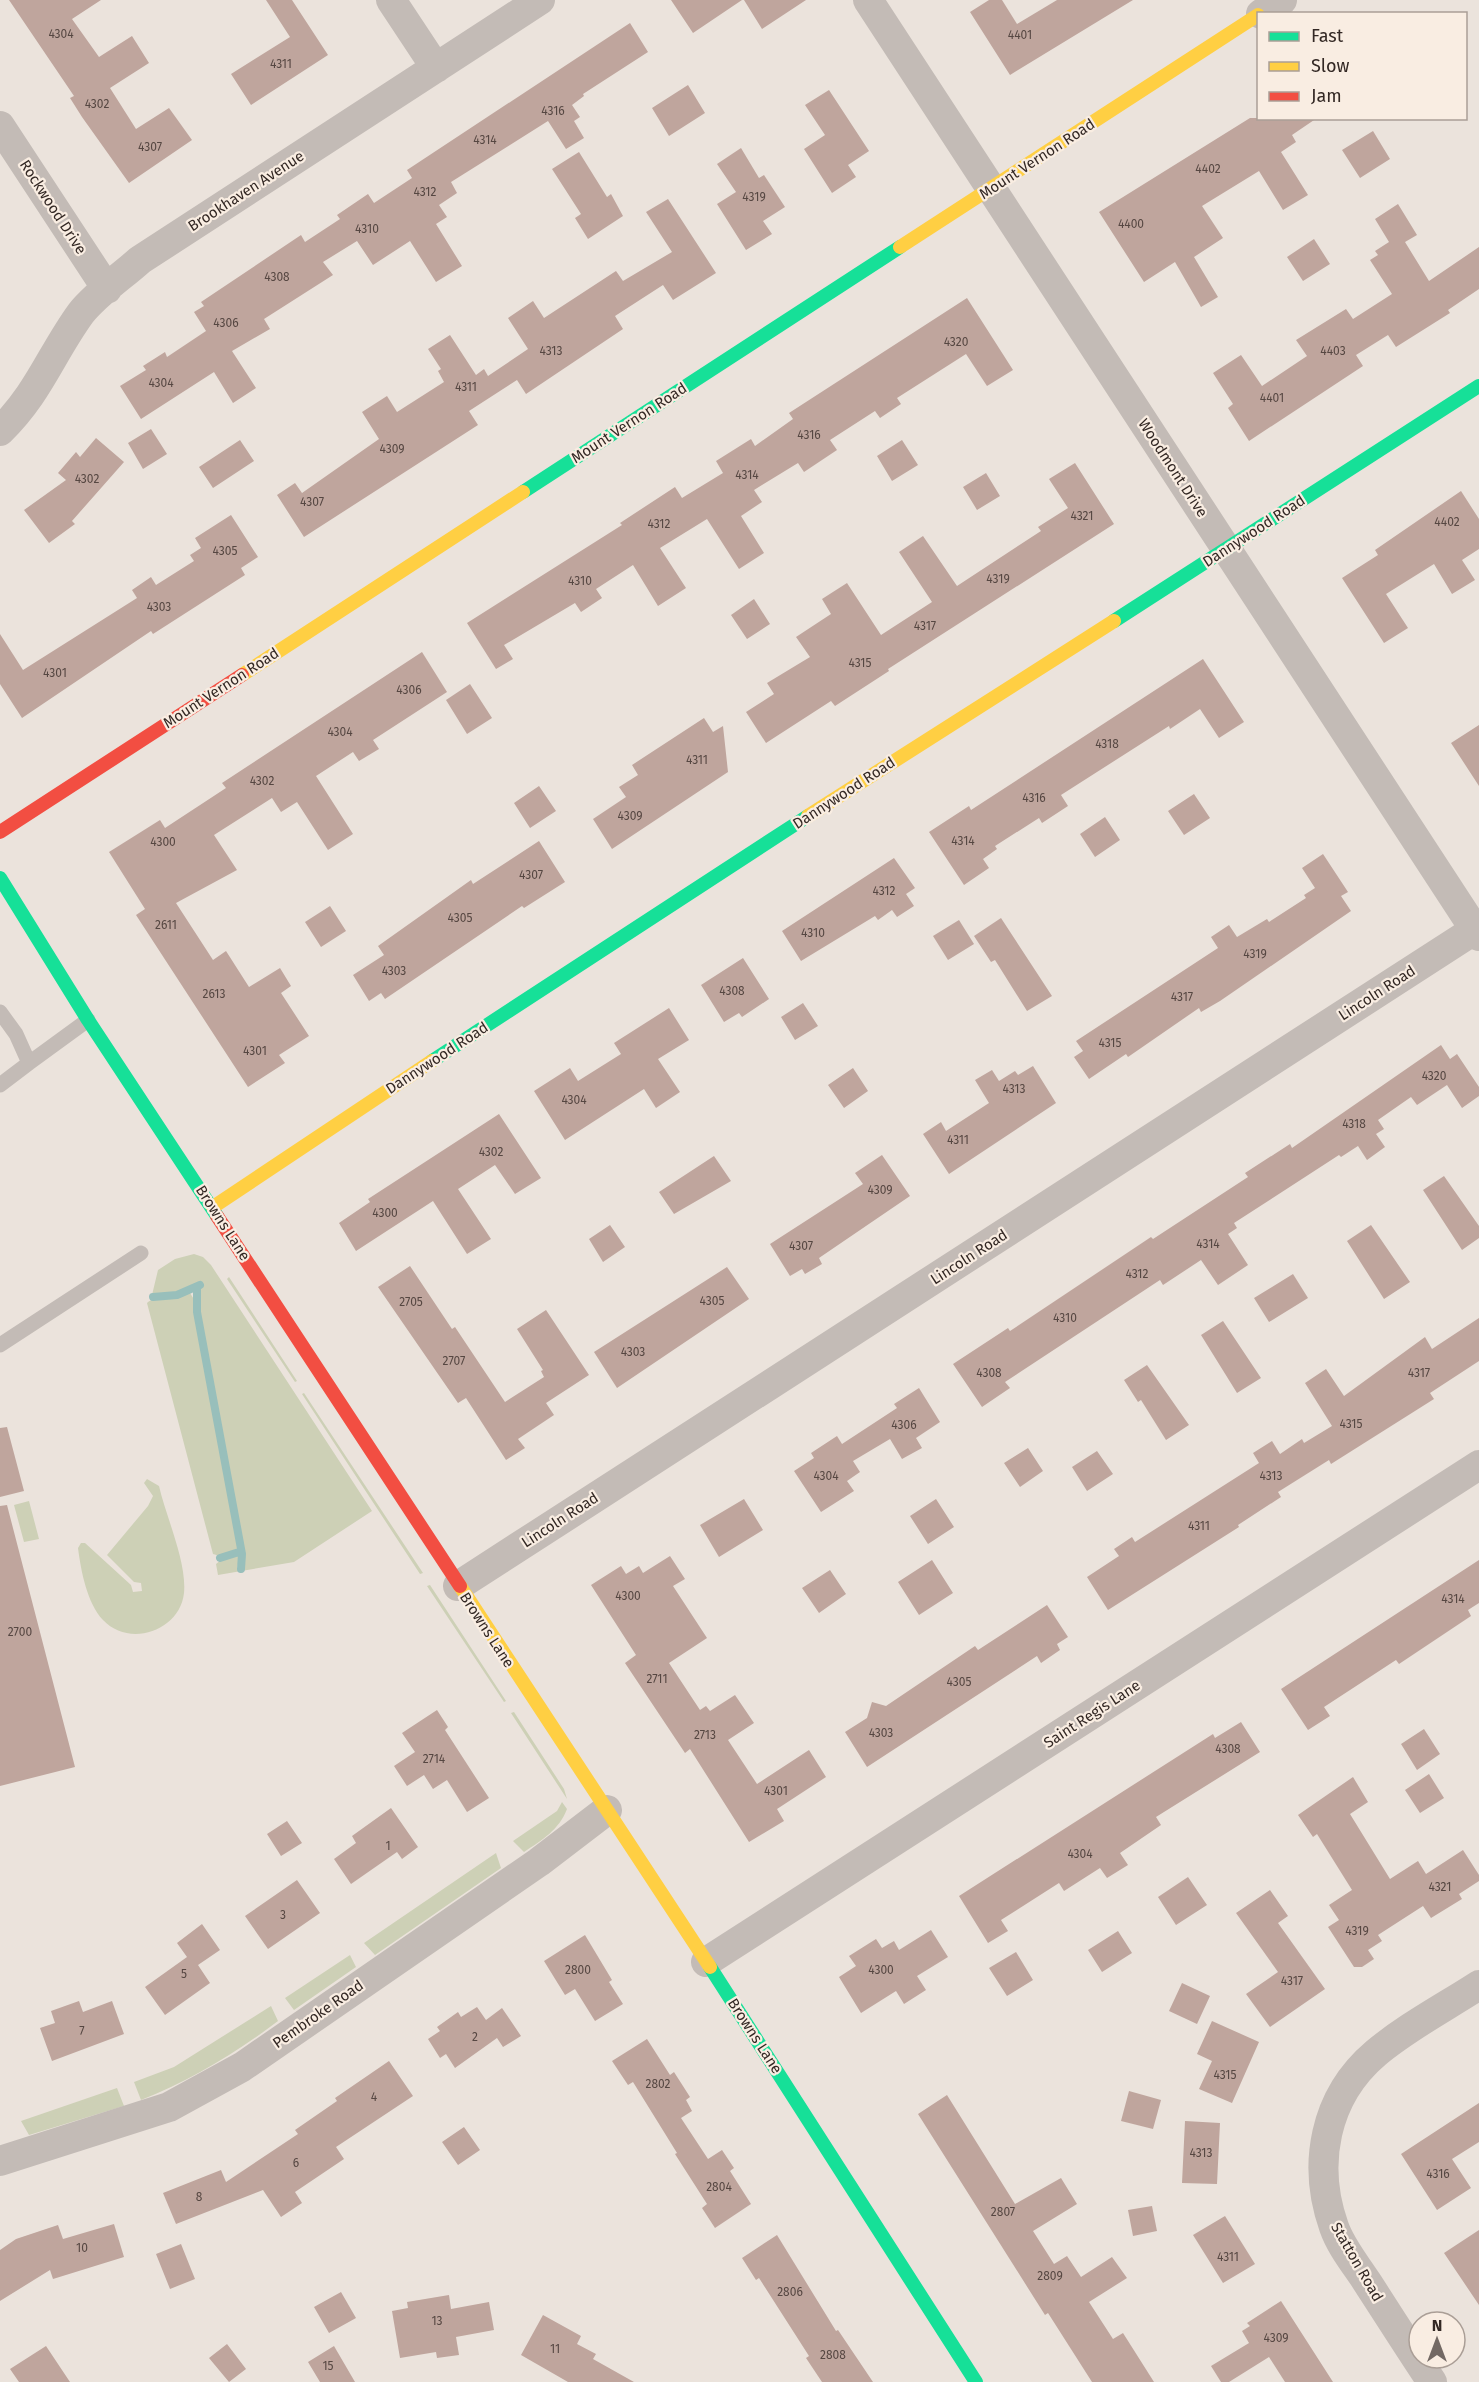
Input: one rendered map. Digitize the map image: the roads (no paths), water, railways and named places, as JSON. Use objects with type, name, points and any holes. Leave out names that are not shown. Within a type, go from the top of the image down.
[{"type":"street","points":[[391,0],[436,68]]},
{"type":"street","name":"Brookhaven Avenue","points":[[0,431],[16,415],[41,381],[84,310],[140,260],[540,0]]},
{"type":"street","name":"Woodmont Drive","points":[[868,0],[1478,931]]},
{"type":"street","name":"Mount Vernon Road","points":[[1263,12],[1282,0]]},
{"type":"street","name":"Mount Vernon Road","points":[[0,832],[1257,16]]},
{"type":"street","name":"Rockwood Drive","points":[[0,126],[107,289]]},
{"type":"street","name":"Dannywood Road","points":[[213,1207],[347,1116],[882,768],[1479,386]]},
{"type":"street","name":"Browns Lane","points":[[0,878],[88,1020],[607,1810],[976,2382]]},
{"type":"street","name":"Lincoln Road","points":[[458,1586],[1478,931]]},
{"type":"street","name":"Saint Regis Lane","points":[[706,1962],[1479,1465]]},
{"type":"street","name":"Pembroke Road","points":[[0,2161],[169,2107],[204,2090],[242,2067],[539,1862],[607,1810]]},
{"type":"street","name":"Statton Road","points":[[1432,2382],[1335,2230],[1325,2197],[1322,2162],[1324,2140],[1341,2096],[1364,2065],[1401,2035],[1479,1985]]},
{"type":"lane","points":[[0,1012],[16,1034],[29,1063]]},
{"type":"lane","points":[[0,1085],[88,1020]]},
{"type":"lane","points":[[0,1344],[36,1323],[141,1253]]},
{"type":"waterway","points":[[153,1297],[177,1295],[200,1285]]},
{"type":"waterway","points":[[197,1287],[197,1312],[242,1554],[241,1569]]},
{"type":"waterway","points":[[220,1558],[239,1552]]}]
